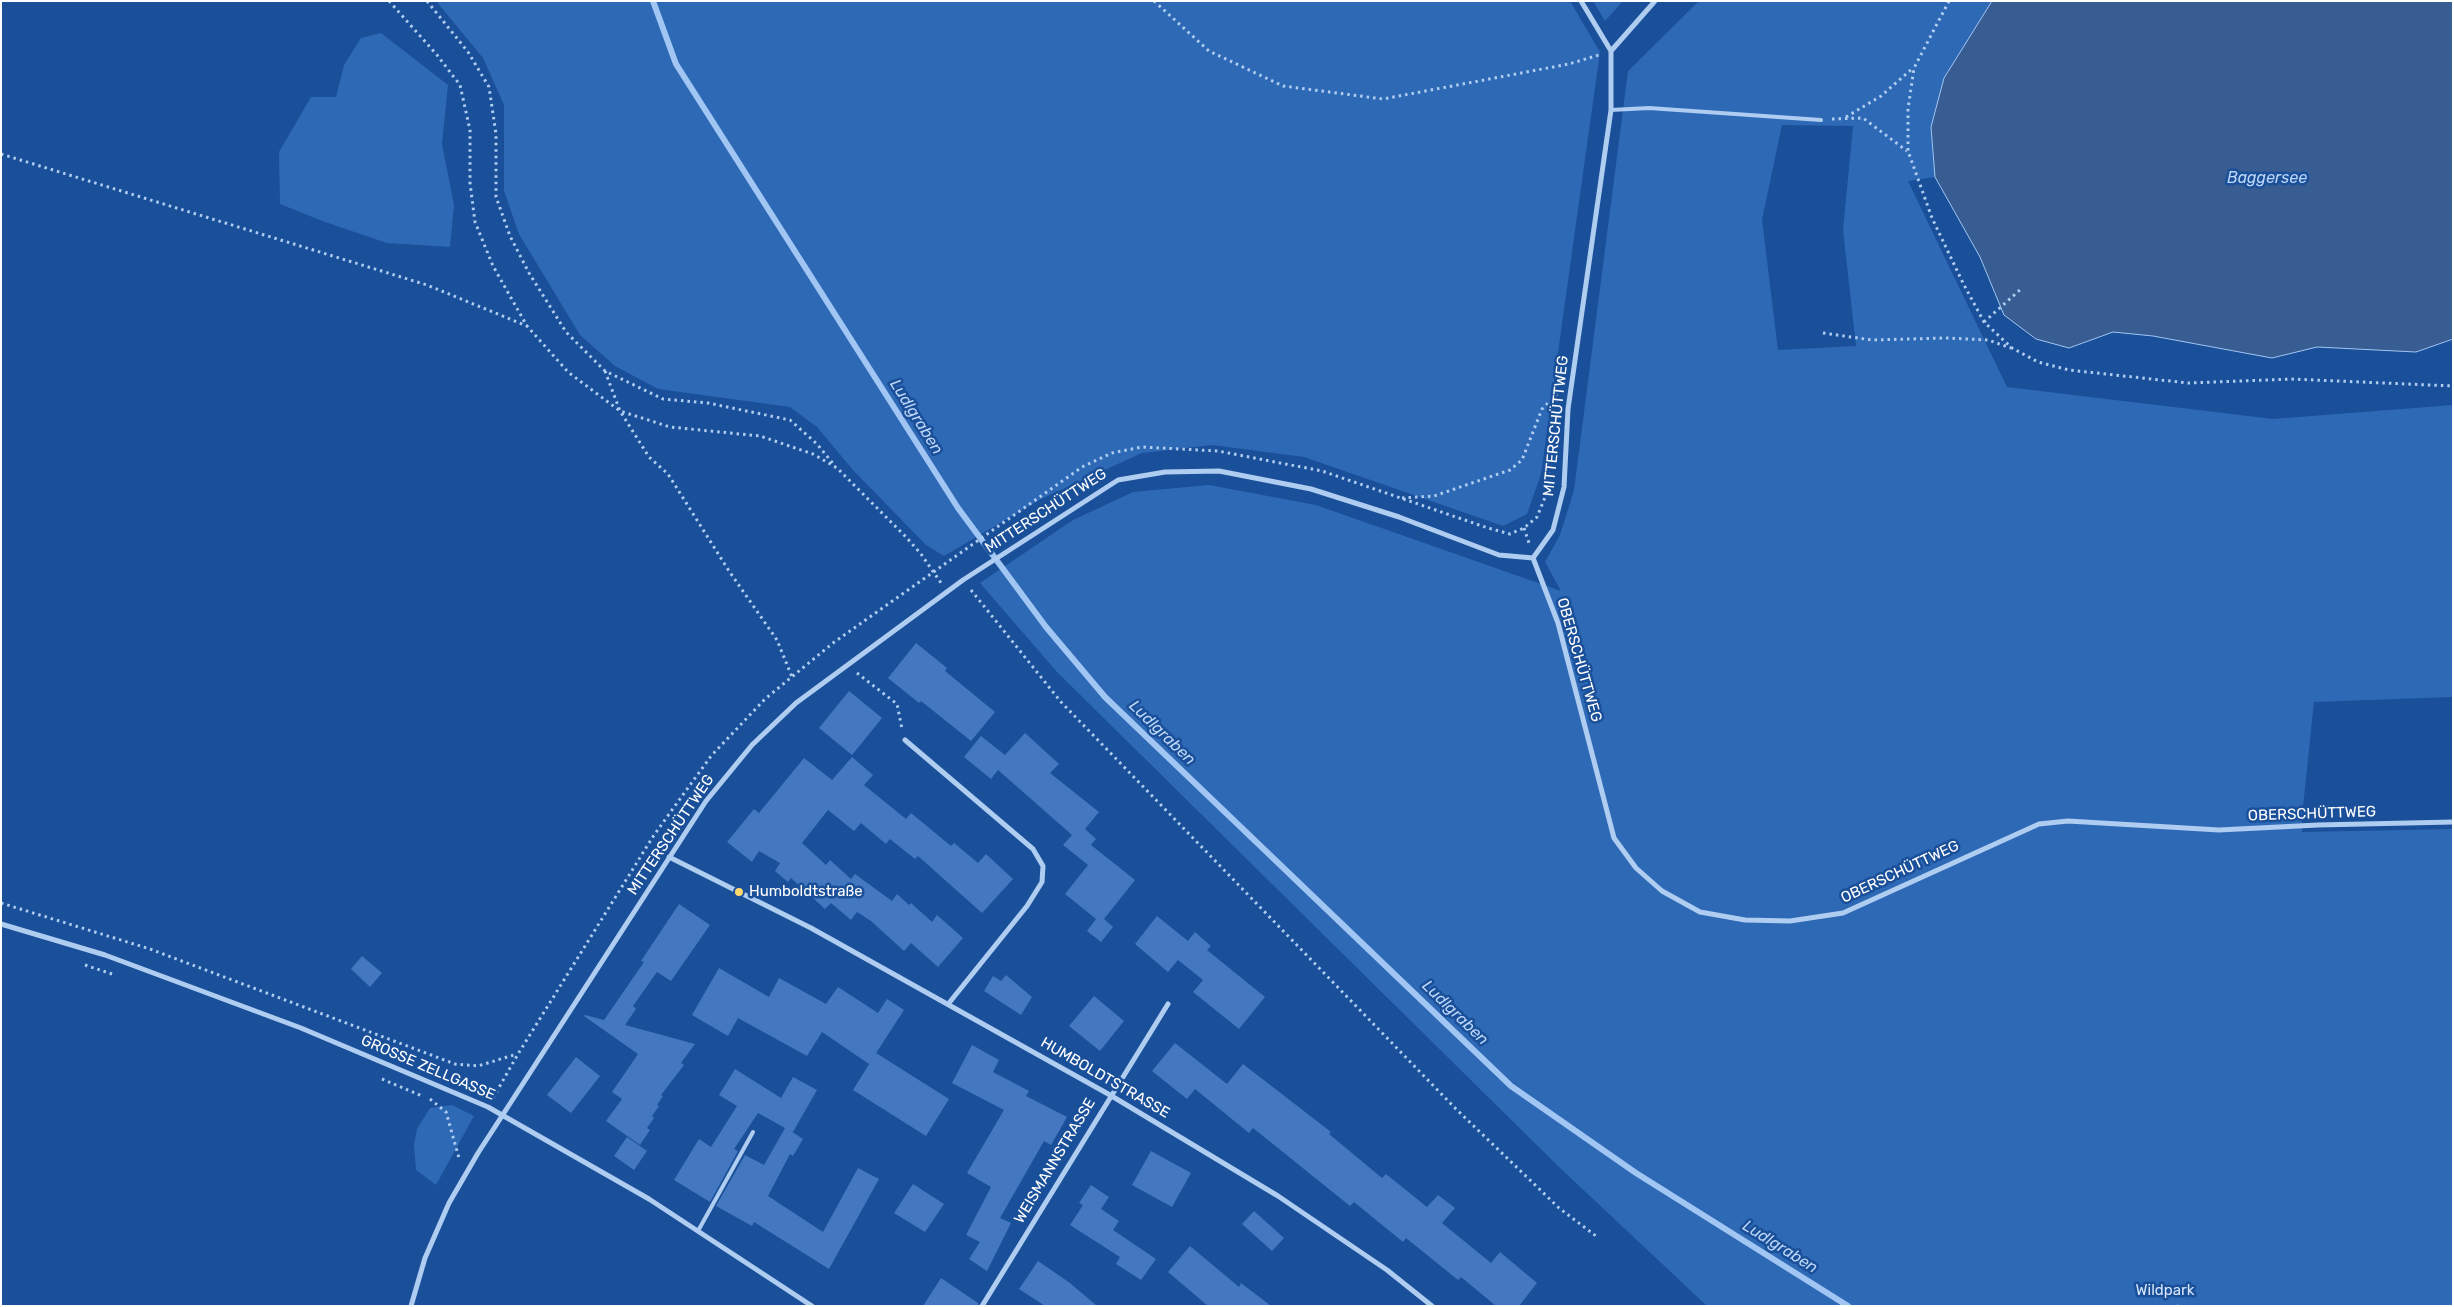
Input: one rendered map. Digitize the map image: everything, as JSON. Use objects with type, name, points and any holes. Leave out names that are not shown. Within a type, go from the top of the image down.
[{"type":"street","points":[[1581,1],[1611,50],[1655,1]]},
{"type":"street","name":"MITTERSCHÜTTWEG","points":[[411,1306],[425,1258],[449,1203],[502,1113],[564,1022],[706,801],[752,746],[796,703],[947,591],[1016,544],[1118,480],[1165,472],[1219,471],[1311,488],[1399,517],[1499,555],[1533,558],[1553,530],[1564,487],[1568,409],[1611,110],[1611,50]]},
{"type":"street","name":"OBERSCHÜTTWEG","points":[[1533,558],[1558,623],[1614,838],[1636,868],[1662,891],[1700,912],[1746,920],[1790,921],[1843,913],[2040,824],[2068,821],[2219,830],[2318,825],[2453,822]]},
{"type":"street","points":[[905,740],[1033,849],[1044,866],[1042,882],[1027,906],[949,1003]]},
{"type":"street","name":"HUMBOLDTSTRASSE","points":[[669,857],[811,928],[949,1003],[1110,1095],[1278,1196],[1387,1270],[1432,1306]]},
{"type":"street","name":"GROSSE ZELLGASSE","points":[[1,924],[106,955],[301,1028],[502,1113],[649,1199],[812,1306]]},
{"type":"street","name":"WEISMANNSTRASSE","points":[[982,1306],[1110,1095],[1168,1004]]},
{"type":"lane","points":[[1611,110],[1649,108],[1821,120]]},
{"type":"lane","points":[[698,1231],[753,1132]]},
{"type":"path","points":[[389,1],[438,55],[460,85],[470,130],[470,183],[475,222],[493,266],[527,326],[568,372],[620,410],[670,427],[760,436],[813,454],[837,468]]},
{"type":"path","points":[[428,1],[468,52],[489,87],[496,134],[496,197],[510,236],[528,273],[566,332],[605,371],[664,399],[708,403],[790,420],[817,444],[837,468],[921,554],[947,591]]},
{"type":"path","points":[[1154,1],[1209,51],[1283,86],[1383,99],[1569,64],[1611,50]]},
{"type":"path","points":[[1949,1],[1914,68],[1908,108],[1908,151],[1932,218],[1963,284],[1984,322],[2012,348]]},
{"type":"path","points":[[1845,117],[1881,96],[1914,68]]},
{"type":"path","points":[[1821,120],[1845,117],[1863,118],[1908,151]]},
{"type":"path","points":[[1,154],[427,286],[527,326]]},
{"type":"path","points":[[1984,322],[2021,289]]},
{"type":"path","points":[[1823,333],[1872,340],[1946,338],[1988,340],[2012,348],[2038,362],[2069,370],[2188,383],[2291,379],[2453,386]]},
{"type":"path","points":[[605,371],[620,410],[648,457],[668,474],[729,571],[777,640],[792,677]]},
{"type":"path","points":[[1399,498],[1434,496],[1510,470],[1522,460],[1542,409],[1559,391],[1558,400]]},
{"type":"path","points":[[958,555],[1082,467],[1112,453],[1142,447],[1218,451],[1322,471],[1510,534],[1524,528],[1537,517],[1546,495],[1551,455]]},
{"type":"path","points":[[963,580],[1062,702],[1455,1108],[1559,1208],[1596,1236]]},
{"type":"path","points":[[846,665],[897,704],[905,740]]},
{"type":"path","points":[[1,903],[150,949],[454,1064],[478,1066],[518,1054]]},
{"type":"path","points":[[77,962],[124,978]]},
{"type":"path","points":[[380,1078],[432,1100],[446,1112],[459,1159]]},
{"type":"green space","points":[[436,1],[1570,1],[1600,52],[1541,474],[1527,514],[1503,526],[1304,457],[1212,445],[1142,453],[1041,499],[944,556],[926,545],[853,470],[817,427],[790,407],[658,389],[615,366],[580,335],[519,234],[504,191],[504,105],[483,58]]},
{"type":"green space","points":[[1593,1],[1623,1],[1605,21]]},
{"type":"green space","name":"Wildpark","points":[[1699,1],[1992,1],[1931,127],[1935,177],[1908,181],[2007,387],[2273,419],[2453,405],[2453,697],[2314,702],[2302,832],[2453,829],[2453,1306],[1707,1306],[1559,1167],[1057,672],[980,583],[1073,520],[1133,492],[1209,485],[1316,505],[1561,591],[1545,562],[1560,535],[1574,490],[1628,71]],"holes":[[[1782,125],[1853,126],[1843,230],[1856,346],[1778,350],[1762,220]]]},
{"type":"green space","points":[[381,33],[448,85],[442,144],[454,205],[450,247],[387,243],[325,222],[280,204],[279,152],[311,97],[336,97],[344,65],[361,38]]},
{"type":"green space","points":[[452,1105],[474,1116],[436,1185],[416,1170],[414,1145],[417,1129],[430,1108]]},
{"type":"water","name":"Baggersee","points":[[1992,1],[2453,1],[2453,339],[2416,352],[2317,347],[2272,358],[2153,336],[2113,332],[2069,348],[2036,339],[2004,315],[1980,257],[1935,177],[1931,127],[1944,78]]},
{"type":"building","points":[[916,643],[947,668],[945,671],[995,712],[971,741],[921,701],[919,703],[888,678]]},
{"type":"building","points":[[849,691],[882,718],[852,755],[819,728]]},
{"type":"building","points":[[1025,733],[1059,764],[1050,773],[1099,812],[1085,829],[1096,839],[1091,845],[1135,880],[1104,919],[1113,927],[1101,942],[1087,931],[1096,919],[1065,894],[1088,865],[1063,845],[1072,835],[998,770],[991,779],[964,757],[981,736],[1005,755]]},
{"type":"building","points":[[852,757],[873,775],[864,785],[906,819],[911,813],[951,846],[954,843],[978,863],[986,854],[1013,879],[982,913],[918,856],[915,859],[890,839],[886,844],[861,823],[854,831],[828,810],[802,843],[826,865],[830,860],[851,879],[855,874],[892,901],[897,894],[909,905],[911,903],[932,922],[937,915],[963,938],[938,967],[911,943],[904,951],[871,921],[857,912],[851,920],[831,903],[825,909],[791,878],[788,882],[775,871],[780,863],[759,851],[752,862],[727,842],[754,809],[759,813],[804,758],[832,780]]},
{"type":"building","points":[[679,904],[710,925],[671,981],[657,972],[633,1006],[636,1009],[625,1025],[695,1044],[681,1063],[684,1065],[661,1095],[663,1096],[657,1105],[659,1106],[652,1116],[654,1118],[647,1128],[650,1130],[640,1145],[606,1121],[622,1099],[612,1092],[638,1054],[584,1016],[604,1020],[644,962],[641,961]]},
{"type":"building","points":[[1157,916],[1188,941],[1195,932],[1211,946],[1207,950],[1265,997],[1239,1029],[1193,992],[1203,980],[1178,960],[1168,972],[1135,944]]},
{"type":"building","points":[[362,956],[382,973],[370,987],[351,969]]},
{"type":"building","points":[[719,968],[769,997],[779,978],[826,1004],[838,987],[878,1013],[887,999],[904,1010],[869,1064],[822,1032],[807,1056],[738,1018],[728,1036],[692,1015]]},
{"type":"building","points":[[1006,975],[1032,997],[1021,1015],[984,991],[993,976],[1001,981]]},
{"type":"building","points":[[1094,996],[1124,1021],[1100,1051],[1069,1026]]},
{"type":"building","points":[[1175,1043],[1227,1084],[1243,1064],[1331,1132],[1329,1134],[1382,1178],[1386,1174],[1427,1207],[1438,1195],[1455,1208],[1442,1223],[1491,1263],[1500,1252],[1537,1283],[1519,1306],[1496,1306],[1461,1277],[1458,1280],[1406,1238],[1403,1242],[1354,1202],[1350,1206],[1253,1128],[1249,1133],[1195,1089],[1187,1099],[1152,1071]]},
{"type":"building","points":[[972,1045],[999,1060],[993,1072],[1029,1091],[1026,1096],[1067,1117],[1051,1145],[1044,1141],[1000,1218],[1011,1223],[987,1271],[969,1259],[980,1242],[966,1235],[991,1187],[967,1173],[1004,1110],[952,1083]]},
{"type":"building","points":[[876,1053],[949,1099],[926,1136],[853,1090]]},
{"type":"building","points":[[576,1057],[600,1076],[571,1113],[547,1095]]},
{"type":"building","points":[[735,1069],[781,1098],[793,1077],[817,1090],[793,1132],[791,1131],[803,1139],[793,1156],[790,1154],[768,1196],[823,1232],[858,1168],[879,1179],[829,1269],[754,1222],[752,1226],[716,1206],[745,1155],[764,1165],[785,1128],[758,1113],[734,1149],[738,1151],[710,1202],[674,1180],[699,1139],[711,1147],[737,1106],[719,1095]]},
{"type":"building","points":[[627,1137],[647,1151],[634,1170],[614,1156]]},
{"type":"building","points":[[1151,1151],[1191,1173],[1172,1207],[1132,1185]]},
{"type":"building","points":[[913,1184],[944,1204],[925,1232],[894,1213]]},
{"type":"building","points":[[1091,1185],[1109,1197],[1101,1209],[1119,1221],[1113,1230],[1156,1259],[1141,1280],[1116,1264],[1120,1257],[1070,1225],[1083,1205],[1079,1203]]},
{"type":"building","points":[[1254,1211],[1284,1238],[1272,1251],[1242,1224]]},
{"type":"building","points":[[1190,1246],[1239,1287],[1241,1283],[1271,1306],[1208,1306],[1168,1272]]},
{"type":"building","points":[[1038,1261],[1070,1283],[1097,1306],[1045,1306],[1019,1289]]},
{"type":"building","points":[[941,1278],[978,1303],[978,1306],[923,1306]]},
{"type":"waterway","name":"Ludlgraben","points":[[653,1],[676,64],[958,508],[1046,627],[1105,697],[1511,1086],[1636,1173],[1848,1306]]},
{"type":"place","name":"Humboldtstraße","points":[[739,892]]}]
